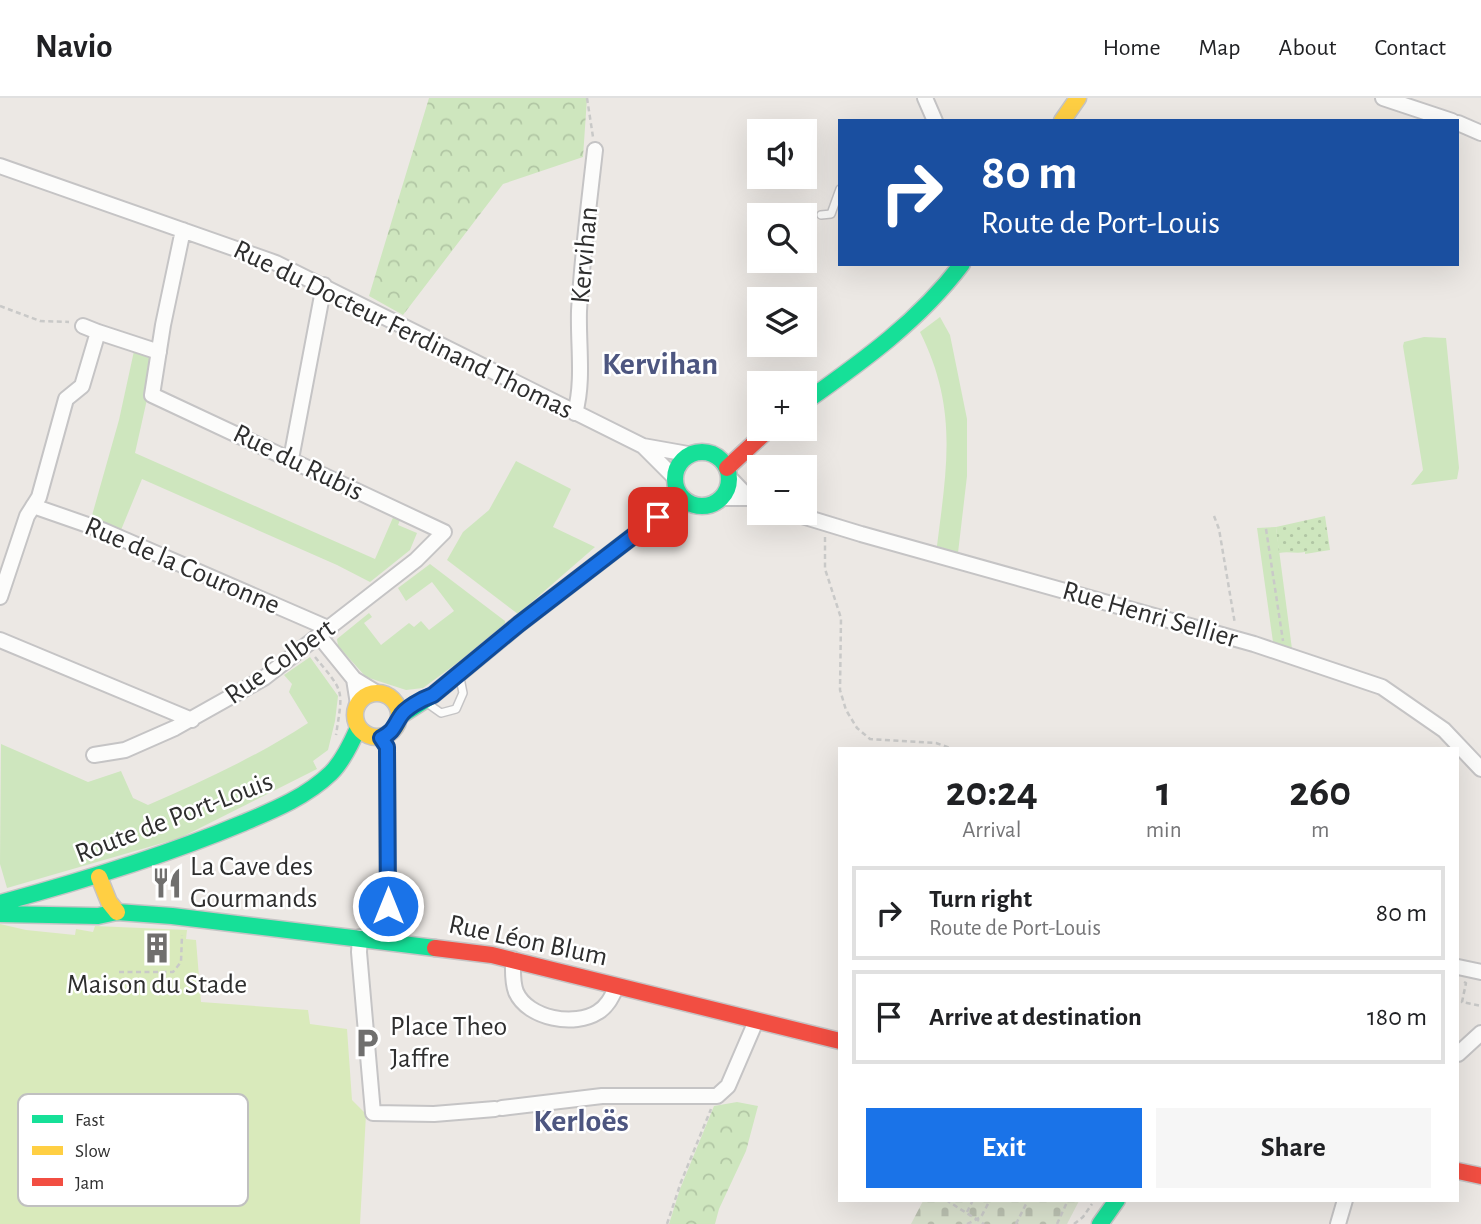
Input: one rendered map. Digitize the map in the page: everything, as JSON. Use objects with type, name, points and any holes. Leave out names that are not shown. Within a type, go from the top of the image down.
[{"type":"main road","points":[[1063,119],[1078,98]]},
{"type":"main road","points":[[817,393],[882,347],[917,315],[960,266]]},
{"type":"main road","points":[[658,517],[674,480],[678,463],[688,454],[747,438]]},
{"type":"main road","points":[[728,472],[756,441]]},
{"type":"main road","points":[[674,480],[679,494],[688,503],[697,506],[709,505],[721,498],[728,488],[728,472],[720,457],[704,451]]},
{"type":"main road","points":[[397,709],[433,695],[519,624],[658,517],[688,503]]},
{"type":"main road","points":[[377,692],[387,695],[397,709],[397,726],[391,733],[377,738],[358,728],[355,713],[364,696],[377,692]]},
{"type":"main road","name":"Route de Port-Louis","points":[[0,903],[99,877],[171,852],[291,803],[330,774],[342,744],[358,728]]},
{"type":"main road","name":"Route de Port-Louis","points":[[342,744],[377,738]]},
{"type":"main road","points":[[99,877],[109,902],[117,912]]},
{"type":"main road","points":[[79,883],[78,894],[86,915]]},
{"type":"main road","name":"Rue Léon Blum","points":[[0,914],[99,916],[117,912],[183,917],[360,937],[513,959],[838,1041]]},
{"type":"main road","points":[[1459,1171],[1481,1176]]},
{"type":"main road","points":[[1100,1224],[1116,1202]]},
{"type":"street","points":[[925,98],[934,119]]},
{"type":"street","points":[[1383,98],[1446,119]]},
{"type":"street","points":[[1459,123],[1481,133]]},
{"type":"street","name":"Kervihan","points":[[575,413],[579,395],[579,314],[583,246],[595,150]]},
{"type":"street","name":"Rue du Docteur Ferdinand Thomas","points":[[0,166],[276,263],[643,446],[688,454]]},
{"type":"street","points":[[83,326],[159,352],[183,230]]},
{"type":"street","points":[[291,458],[324,285]]},
{"type":"street","points":[[0,597],[27,516],[38,497],[66,399],[82,386],[99,332]]},
{"type":"street","name":"Rue du Rubis","points":[[159,352],[152,395],[444,532]]},
{"type":"street","name":"Rue du Docteur Ferdinand Thomas","points":[[643,446],[674,480]]},
{"type":"street","points":[[728,472],[747,492]]},
{"type":"street","points":[[721,498],[747,500]]},
{"type":"street","name":"Rue de la Couronne","points":[[33,506],[102,530],[325,633]]},
{"type":"street","name":"Rue Henri Sellier","points":[[817,521],[1234,638],[1382,687],[1444,730],[1481,769]]},
{"type":"street","name":"Rue Colbert","points":[[94,755],[125,750],[192,720],[264,678],[416,560],[444,532]]},
{"type":"street","points":[[325,633],[354,680],[358,704]]},
{"type":"street","points":[[0,640],[192,720]]},
{"type":"street","points":[[354,680],[377,692]]},
{"type":"street","points":[[377,738],[387,747],[388,941]]},
{"type":"street","points":[[360,937],[373,1114],[434,1114],[602,1096],[717,1096],[728,1086],[756,1021]]},
{"type":"street","points":[[513,959],[516,992],[526,1006],[545,1016],[566,1019],[597,1013],[608,1003],[617,986]]},
{"type":"street","points":[[1459,967],[1481,972]]},
{"type":"street","points":[[1459,1053],[1481,1032]]},
{"type":"street","points":[[1338,1224],[1344,1202]]},
{"type":"lane","points":[[821,215],[831,214],[838,195]]},
{"type":"lane","points":[[422,699],[441,713],[456,709],[463,692],[459,674]]},
{"type":"path","points":[[587,98],[595,150]]},
{"type":"path","points":[[0,306],[40,321],[69,322],[83,326]]},
{"type":"path","points":[[1214,516],[1220,529],[1235,624],[1234,638]]},
{"type":"path","points":[[825,524],[825,569],[841,618],[839,690],[846,710],[857,728],[870,740],[936,743],[947,747]]},
{"type":"path","points":[[1266,529],[1285,654]]},
{"type":"path","points":[[307,646],[338,684],[342,696],[342,744]]},
{"type":"path","points":[[119,972],[177,970],[181,962],[183,917]]},
{"type":"path","points":[[1459,981],[1466,983],[1462,1002],[1481,1006]]},
{"type":"path","points":[[667,1224],[681,1182],[717,1096]]},
{"type":"path","points":[[951,1202],[984,1224]]},
{"type":"path","points":[[967,1212],[972,1202]]},
{"type":"path","points":[[967,1224],[981,1217],[989,1202]]},
{"type":"path","points":[[1016,1224],[1027,1202]]},
{"type":"path","points":[[1056,1224],[1068,1202]]},
{"type":"path","points":[[1074,1224],[1092,1204]]},
{"type":"green space","points":[[429,98],[587,98],[583,157],[503,184],[403,315],[369,296]]},
{"type":"green space","points":[[940,317],[950,335],[967,419],[967,476],[958,553],[937,546],[946,463],[945,412],[932,360],[920,332]]},
{"type":"green space","points":[[1424,337],[1446,338],[1459,468],[1457,479],[1411,485],[1423,470],[1403,346],[1404,342]]},
{"type":"green space","points":[[134,351],[149,355],[154,368],[135,453],[375,559],[395,513],[402,515],[398,525],[417,533],[410,550],[370,582],[142,479],[121,530],[91,519],[119,420]]},
{"type":"green space","points":[[516,461],[571,489],[553,527],[595,547],[518,614],[447,560],[463,532],[489,510]]},
{"type":"green space","points":[[1325,516],[1330,550],[1305,554],[1279,553],[1276,527]]},
{"type":"green space","points":[[1276,527],[1292,649],[1273,642],[1257,528]]},
{"type":"green space","points":[[430,564],[505,621],[505,628],[423,688],[406,690],[366,677],[338,646],[337,639],[369,613],[372,617],[364,623],[381,645],[409,623],[414,627],[421,621],[429,630],[454,611],[432,582],[406,601],[398,588]]},
{"type":"green space","points":[[310,657],[338,696],[328,750],[313,761],[317,769],[180,838],[7,888],[0,864],[1,744],[88,782],[121,771],[133,798],[148,805],[250,757],[308,723],[289,692],[292,684],[284,675]]},
{"type":"green space","points":[[0,924],[26,930],[75,935],[76,929],[93,932],[95,926],[187,930],[186,939],[196,940],[201,1002],[308,1010],[310,1024],[347,1029],[352,1100],[366,1114],[360,1224],[0,1224]]},
{"type":"green space","points":[[737,1102],[758,1106],[746,1151],[719,1209],[715,1224],[669,1224],[680,1189],[714,1106]]},
{"type":"green space","points":[[922,1202],[1078,1202],[1067,1224],[911,1224]]},
{"type":"traffic: fast","points":[[817,393],[909,322],[960,266]]},
{"type":"traffic: fast","points":[[707,452],[717,456],[725,464],[729,479],[725,494],[717,502],[697,506],[687,502],[679,494],[675,474],[679,464],[687,456],[707,452]]},
{"type":"traffic: fast","points":[[400,716],[433,695],[519,624],[658,517],[688,503]]},
{"type":"traffic: fast","points":[[0,903],[153,857],[278,808],[311,789],[331,773],[343,758],[358,728]]},
{"type":"traffic: fast","points":[[0,914],[98,916],[117,912],[172,916],[435,948]]},
{"type":"traffic: fast","points":[[1100,1224],[1116,1202]]},
{"type":"traffic: slow","points":[[1063,119],[1078,98]]},
{"type":"traffic: slow","points":[[377,693],[386,694],[393,699],[398,706],[399,715],[398,724],[393,731],[386,736],[377,737],[368,736],[361,731],[356,724],[355,715],[356,706],[361,699],[368,694],[377,693]]},
{"type":"traffic: slow","points":[[99,877],[109,902],[117,912]]},
{"type":"traffic: jam","points":[[727,468],[756,441]]},
{"type":"traffic: jam","points":[[435,948],[492,955],[838,1041]]},
{"type":"traffic: jam","points":[[1459,1171],[1481,1176]]},
{"type":"place","name":"La Cave des Gourmands","points":[[167,883]]},
{"type":"place","name":"Maison du Stade","points":[[157,948]]},
{"type":"place","name":"Place Theo Jaffre","points":[[367,1043]]},
{"type":"district","name":"Kervihan","points":[[660,364]]},
{"type":"district","name":"Kerloës","points":[[581,1121]]},
{"type":"route","points":[[388,906],[387,747],[381,738],[391,733],[400,716],[422,699],[433,695],[519,624],[658,517]]}]
